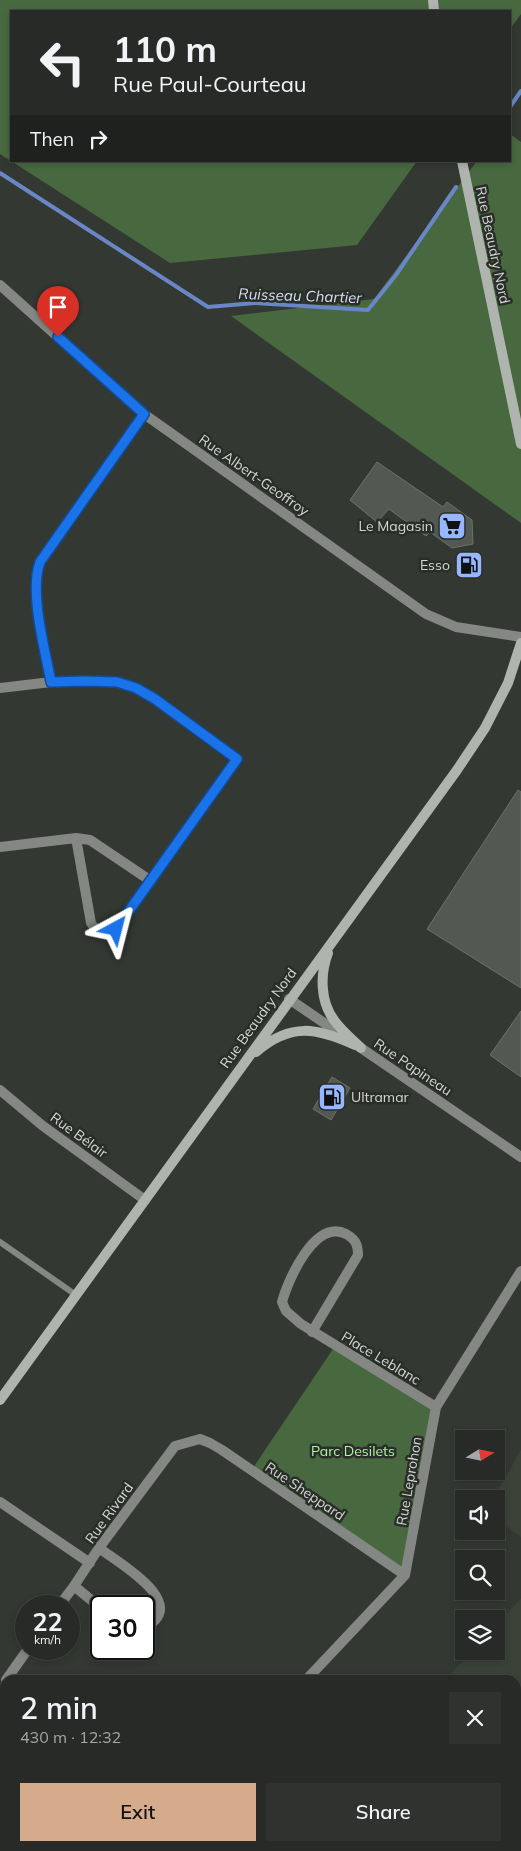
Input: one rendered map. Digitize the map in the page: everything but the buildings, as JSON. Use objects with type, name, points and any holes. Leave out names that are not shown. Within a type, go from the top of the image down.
[{"type":"main road","name":"Rue Beaudry Nord","points":[[462,165],[521,444]]},
{"type":"main road","name":"Rue Beaudry Nord","points":[[0,1400],[485,728],[508,683],[521,643]]},
{"type":"main road","points":[[346,921],[332,943],[323,965],[321,976],[325,999],[333,1019],[361,1048]]},
{"type":"main road","points":[[244,1062],[268,1042],[292,1032],[312,1030],[330,1034],[361,1048]]},
{"type":"street","name":"Rue Albert-Geoffroy","points":[[0,285],[144,414],[426,614],[456,627],[521,637]]},
{"type":"street","points":[[51,682],[36,597],[35,582],[40,562],[144,414]]},
{"type":"street","points":[[0,688],[51,682],[117,682],[136,688],[155,699],[237,759],[116,929],[103,932],[94,928],[91,923],[76,838]]},
{"type":"street","points":[[0,847],[76,838],[90,840],[151,881]]},
{"type":"street","name":"Rue Papineau","points":[[289,999],[521,1157]]},
{"type":"street","name":"Rue Bélair","points":[[0,1090],[43,1126],[144,1200]]},
{"type":"street","name":"Place Leblanc","points":[[312,1332],[358,1255],[358,1247],[354,1238],[340,1231],[325,1234],[318,1238],[299,1262],[284,1294],[282,1302],[286,1311],[312,1332],[436,1407]]},
{"type":"street","name":"Rue Leprohon","points":[[405,1575],[436,1407],[521,1271]]},
{"type":"street","name":"Rue Sheppard","points":[[186,1442],[200,1439],[210,1443],[405,1575]]},
{"type":"street","name":"Rue Rivard","points":[[67,1595],[99,1548],[175,1446],[186,1442]]},
{"type":"street","points":[[0,1502],[90,1564]]},
{"type":"street","points":[[99,1548],[152,1588],[159,1599],[160,1607],[155,1620]]},
{"type":"street","points":[[311,1675],[405,1575]]},
{"type":"street","points":[[74,1586],[90,1599]]},
{"type":"street","points":[[10,1675],[20,1660]]},
{"type":"lane","points":[[0,1242],[76,1295]]},
{"type":"shaded area","points":[[521,1450],[521,1537],[505,1525],[505,1490],[498,1490]]},
{"type":"shaded area","points":[[521,1599],[521,1675],[450,1675],[464,1660],[505,1660],[505,1616]]},
{"type":"green space","points":[[0,0],[521,0],[521,14],[511,28],[511,10],[10,10],[10,160],[0,154]]},
{"type":"green space","points":[[511,135],[521,142],[521,523],[231,316],[374,299],[476,162],[511,162]]},
{"type":"green space","points":[[13,162],[416,162],[357,245],[170,263]]},
{"type":"green space","name":"Parc Desilets","points":[[335,1346],[436,1407],[405,1575],[251,1471]]},
{"type":"waterway","points":[[511,106],[521,91]]},
{"type":"waterway","name":"Ruisseau Chartier","points":[[0,173],[208,307],[255,303],[368,310],[396,275],[456,187]]},
{"type":"place","name":"Le Magasin","points":[[452,526]]},
{"type":"place","name":"Esso","points":[[469,565]]},
{"type":"place","name":"Ultramar","points":[[332,1097]]},
{"type":"route","points":[[58,337],[144,414],[40,562],[35,582],[36,597],[51,682],[117,682],[136,688],[155,699],[237,759],[116,929]]}]
